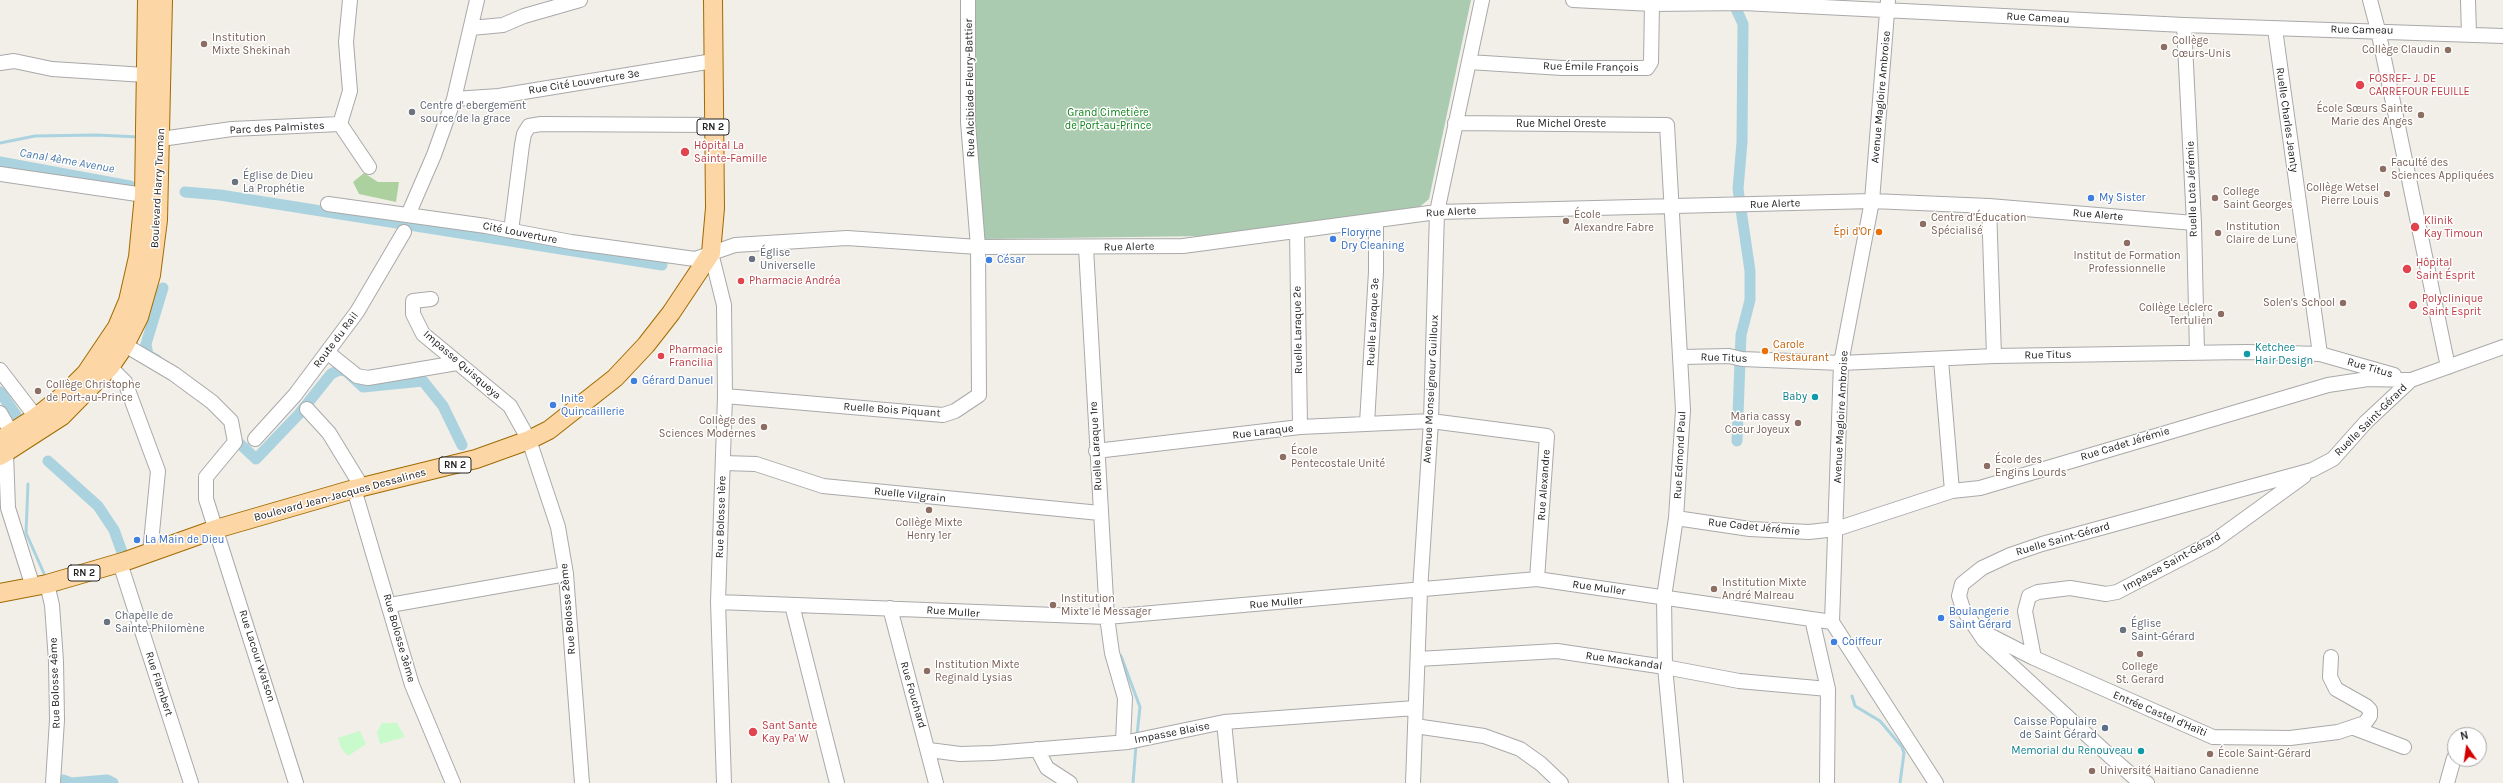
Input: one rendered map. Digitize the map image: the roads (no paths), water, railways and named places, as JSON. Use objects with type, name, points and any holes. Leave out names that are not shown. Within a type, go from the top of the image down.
[{"type":"main road","name":"Boulevard Harry Truman","points":[[5,446],[65,394],[86,373],[117,327],[128,300],[138,257],[144,195],[147,0]]},
{"type":"main road","name":"Boulevard Harry Truman","points":[[5,446],[62,416],[110,367],[125,345],[139,316],[151,275],[158,220],[162,139],[163,0]]},
{"type":"main road","name":"Boulevard Jean-Jacques Dessalines","points":[[0,593],[40,586],[120,563],[216,530],[358,488],[454,466],[529,440],[555,426],[615,378],[663,324],[711,253],[715,208],[713,125],[713,0]]},
{"type":"street","name":"Parc des Palmistes","points":[[162,139],[232,130],[340,124],[350,91],[346,42],[350,0]]},
{"type":"street","points":[[408,215],[434,155],[454,99],[477,0]]},
{"type":"street","points":[[471,28],[503,25],[524,16],[580,0]]},
{"type":"street","name":"Rue Alcibiade Fleury-Battier","points":[[968,0],[968,122],[978,247]]},
{"type":"street","name":"Avenue Monseigneur Guilloux","points":[[1413,783],[1420,591],[1431,421],[1437,212],[1482,0]]},
{"type":"street","name":"Rue Cameau","points":[[1573,0],[1652,4],[1743,3],[1888,6],[2184,25],[2275,29],[2378,30],[2503,36]]},
{"type":"street","points":[[2370,0],[2378,30],[2448,367]]},
{"type":"street","points":[[2468,0],[2469,35]]},
{"type":"street","name":"Rue Émile François","points":[[1469,62],[1562,68],[1646,68],[1651,62],[1652,4]]},
{"type":"street","name":"Avenue Magloire Ambroise","points":[[1832,622],[1841,363],[1872,201],[1888,6]]},
{"type":"street","name":"Ruelle Lota Jérémie","points":[[2184,25],[2194,223],[2197,353]]},
{"type":"street","name":"Ruelle Charles Jeanty","points":[[2275,29],[2320,354]]},
{"type":"street","points":[[0,63],[14,61],[52,69],[145,75]]},
{"type":"street","name":"Rue Cité Louverture 3e","points":[[454,99],[499,96],[713,61]]},
{"type":"street","name":"Rue Michel Oreste","points":[[1455,123],[1667,125]]},
{"type":"street","points":[[340,124],[369,167]]},
{"type":"street","points":[[511,231],[522,140],[529,126],[540,124],[713,125]]},
{"type":"street","name":"Rue Edmond Paul","points":[[1667,125],[1682,357],[1683,410],[1676,518],[1664,597],[1665,667],[1676,783]]},
{"type":"street","points":[[0,174],[144,195]]},
{"type":"street","name":"Rue Alerte","points":[[711,253],[735,245],[847,238],[978,247],[1086,248],[1183,246],[1297,232],[1437,212],[1872,201],[1989,206],[2194,223]]},
{"type":"street","name":"Cité Louverture","points":[[328,204],[511,231],[571,242],[695,259],[711,253]]},
{"type":"street","points":[[1989,206],[1994,356]]},
{"type":"street","name":"Ruelle Laraque 3e","points":[[1367,423],[1376,272],[1376,221]]},
{"type":"street","name":"Route du Rail","points":[[255,439],[295,394],[357,312],[404,232]]},
{"type":"street","name":"Ruelle Laraque 2e","points":[[1297,232],[1300,427]]},
{"type":"street","name":"Ruelle Bois Piquant","points":[[725,396],[943,415],[955,411],[979,395],[978,247]]},
{"type":"street","name":"Ruelle Laraque 1re","points":[[1086,248],[1096,451],[1107,617],[1111,643],[1124,698],[1123,742]]},
{"type":"street","name":"Rue Bolosse 1ère","points":[[711,253],[724,305],[725,396],[718,602],[724,783]]},
{"type":"street","name":"Impasse Quisqueya","points":[[431,299],[413,301],[413,314],[423,334],[510,406],[529,440]]},
{"type":"street","name":"Rue Lacour Watson","points":[[125,345],[178,377],[220,409],[230,421],[235,442],[206,477],[204,487],[206,499],[296,783]]},
{"type":"street","points":[[2411,380],[2503,347]]},
{"type":"street","points":[[327,352],[357,376],[368,378],[458,362]]},
{"type":"street","name":"Rue Titus","points":[[1682,357],[1841,363],[1941,360],[1994,356],[2197,353],[2320,354],[2411,380]]},
{"type":"street","points":[[1941,360],[1952,491]]},
{"type":"street","points":[[110,367],[125,382],[158,471],[150,553]]},
{"type":"street","points":[[0,370],[36,418]]},
{"type":"street","name":"Rue Cadet Jérémie","points":[[1676,518],[1750,529],[1809,532],[1836,529],[1952,491],[1980,488],[2328,385],[2368,379],[2411,380]]},
{"type":"street","name":"Ruelle Saint-Gérard","points":[[2139,782],[2003,659],[1975,628],[1963,609],[1959,596],[1962,584],[1982,568],[2010,555],[2064,538],[2312,470],[2333,458],[2366,422],[2411,380]]},
{"type":"street","name":"Rue Bolosse 3ème","points":[[307,409],[328,433],[358,488],[412,685],[453,783]]},
{"type":"street","points":[[0,413],[5,446]]},
{"type":"street","name":"Rue Laraque","points":[[1096,451],[1300,427],[1431,421]]},
{"type":"street","name":"Rue Alexandre","points":[[1431,421],[1547,436],[1537,579]]},
{"type":"street","name":"Rue Bolosse 2ème","points":[[529,440],[558,527],[566,574],[582,783]]},
{"type":"street","name":"Rue Bolosse 4ème","points":[[5,446],[8,508],[40,586],[52,605],[56,661],[57,720],[53,783]]},
{"type":"street","name":"Ruelle Vilgrain","points":[[723,464],[756,464],[823,486],[1100,513]]},
{"type":"street","name":"Impasse Saint-Gérard","points":[[2034,658],[2025,611],[2029,596],[2038,592],[2070,588],[2106,594],[2117,592],[2213,542],[2312,470]]},
{"type":"street","name":"Rue Flambert","points":[[120,563],[191,783]]},
{"type":"street","points":[[390,605],[566,574]]},
{"type":"street","name":"Rue Muller","points":[[718,602],[890,608],[999,615],[1107,617],[1420,591],[1537,579],[1832,622]]},
{"type":"street","points":[[792,605],[837,783]]},
{"type":"street","name":"Rue Fouchard","points":[[890,608],[908,683],[929,750],[936,783]]},
{"type":"street","points":[[1812,619],[1828,689],[1827,783]]},
{"type":"street","points":[[1832,622],[1936,783]]},
{"type":"street","name":"Entrée Castel d'Haïti","points":[[1975,628],[2034,658],[2213,737],[2290,738],[2354,728],[2365,723],[2370,716],[2370,710],[2366,706],[2336,689],[2330,677],[2331,657]]},
{"type":"street","name":"Rue Mackandal","points":[[1418,659],[1557,651],[1665,667],[1739,681],[1828,689]]},
{"type":"street","name":"Impasse Blaise","points":[[929,750],[960,754],[1123,742],[1224,722],[1415,708]]},
{"type":"street","points":[[1224,722],[1230,783]]},
{"type":"street","points":[[1415,726],[1484,736],[1520,750],[1541,764],[1561,783]]},
{"type":"street","points":[[2354,728],[2404,747]]},
{"type":"street","points":[[1037,749],[1047,768],[1070,783]]},
{"type":"street","points":[[2447,783],[2451,767]]},
{"type":"waterway","points":[[1732,0],[1743,24],[1742,142],[1738,189],[1750,271],[1750,300],[1741,335],[1737,441]]},
{"type":"waterway","points":[[0,143],[35,136],[96,135],[139,137]]},
{"type":"waterway","name":"Canal 4ème Avenue","points":[[0,162],[130,186]]},
{"type":"waterway","points":[[185,192],[220,195],[662,265]]},
{"type":"waterway","points":[[157,360],[148,355],[146,344],[163,288]]},
{"type":"waterway","points":[[238,442],[256,459],[299,414],[331,374],[339,370],[346,371],[363,387],[423,381],[443,406],[462,445]]},
{"type":"waterway","name":"Canal 4ème Avenue","points":[[0,392],[16,415]]},
{"type":"waterway","points":[[48,461],[98,506],[114,530],[122,552]]},
{"type":"waterway","points":[[28,484],[26,533],[46,578]]},
{"type":"waterway","points":[[1121,656],[1140,707],[1137,735]]},
{"type":"waterway","points":[[1852,696],[1855,706],[1880,721],[1902,747],[1904,753],[1900,783]]},
{"type":"waterway","points":[[1133,783],[1136,745]]},
{"type":"waterway","points":[[63,780],[71,783],[107,780],[113,783]]},
{"type":"place","name":"Institution Mixte Shekinah","points":[[204,44]]},
{"type":"place","name":"Collège Cœurs-Unis","points":[[2164,47]]},
{"type":"place","name":"Collège Claudin","points":[[2448,50]]},
{"type":"place","name":"FOSREF- J. DE CARREFOUR FEUILLE","points":[[2360,85]]},
{"type":"place","name":"Centre d' ebergement source de la grace","points":[[412,112]]},
{"type":"place","name":"École Sœurs Sainte Marie des Anges","points":[[2421,115]]},
{"type":"place","name":"Hôpital La Sainte-Famille","points":[[685,152]]},
{"type":"place","name":"Faculté des Sciences Appliquées","points":[[2383,169]]},
{"type":"place","name":"Église de Dieu La Prophétie","points":[[235,182]]},
{"type":"place","name":"Collège Wetsel Pierre Louis","points":[[2387,194]]},
{"type":"place","name":"My Sister","points":[[2091,198]]},
{"type":"place","name":"College Saint Georges","points":[[2215,198]]},
{"type":"place","name":"École Alexandre Fabre","points":[[1566,221]]},
{"type":"place","name":"Centre d’Éducation Spécialisé","points":[[1923,224]]},
{"type":"place","name":"Klinik Kay Timoun","points":[[2415,227]]},
{"type":"place","name":"Épi d'Or","points":[[1879,232]]},
{"type":"place","name":"Institution Claire de Lune","points":[[2218,233]]},
{"type":"place","name":"Floryrne Dry Cleaning","points":[[1333,239]]},
{"type":"place","name":"Institut de Formation Professionnelle","points":[[2127,243]]},
{"type":"place","name":"Église Universelle","points":[[752,259]]},
{"type":"place","name":"César","points":[[989,260]]},
{"type":"place","name":"Hôpital Saint Ésprit","points":[[2407,269]]},
{"type":"place","name":"Pharmacie Andréa","points":[[741,281]]},
{"type":"place","name":"Solen's School","points":[[2343,303]]},
{"type":"place","name":"Polyclinique Saint Esprit","points":[[2413,305]]},
{"type":"place","name":"Collège Leclerc Tertulien","points":[[2221,314]]},
{"type":"place","name":"Carole Restaurant","points":[[1765,351]]},
{"type":"place","name":"Ketchee Hair Design","points":[[2247,354]]},
{"type":"place","name":"Pharmacie Francilia","points":[[661,356]]},
{"type":"place","name":"Gérard Danuel","points":[[634,381]]},
{"type":"place","name":"Collège Christophe de Port-au-Prince","points":[[38,391]]},
{"type":"place","name":"Baby","points":[[1815,397]]},
{"type":"place","name":"Inite Quincaillerie","points":[[553,405]]},
{"type":"place","name":"Maria cassy Coeur Joyeux","points":[[1798,423]]},
{"type":"place","name":"Collège des Sciences Modernes","points":[[764,427]]},
{"type":"place","name":"École Pentecostale Unité","points":[[1283,457]]},
{"type":"place","name":"École des Engins Lourds","points":[[1987,466]]},
{"type":"place","name":"Collège Mixte Henry 1er","points":[[929,510]]},
{"type":"place","name":"La Main de Dieu","points":[[137,540]]},
{"type":"place","name":"Institution Mixte André Malreau","points":[[1714,589]]},
{"type":"place","name":"Institution Mixte le Messager","points":[[1053,605]]},
{"type":"place","name":"Boulangerie Saint Gérard","points":[[1941,618]]},
{"type":"place","name":"Chapelle de Sainte-Philomène","points":[[107,622]]},
{"type":"place","name":"Église Saint-Gérard","points":[[2123,630]]},
{"type":"place","name":"Coiffeur","points":[[1834,642]]},
{"type":"place","name":"College St. Gerard","points":[[2140,654]]},
{"type":"place","name":"Institution Mixte Reginald Lysias","points":[[927,671]]},
{"type":"place","name":"Caisse Populaire de Saint Gérard","points":[[2105,728]]},
{"type":"place","name":"Sant Sante Kay Pa' W","points":[[753,732]]},
{"type":"place","name":"Memorial du Renouveau","points":[[2141,751]]},
{"type":"place","name":"École Saint-Gérard","points":[[2210,754]]},
{"type":"place","name":"Université Haitiano Canadienne","points":[[2092,771]]},
{"type":"park label","name":"Grand Cimetière de Port-au-Prince","points":[[1108,119]]}]
